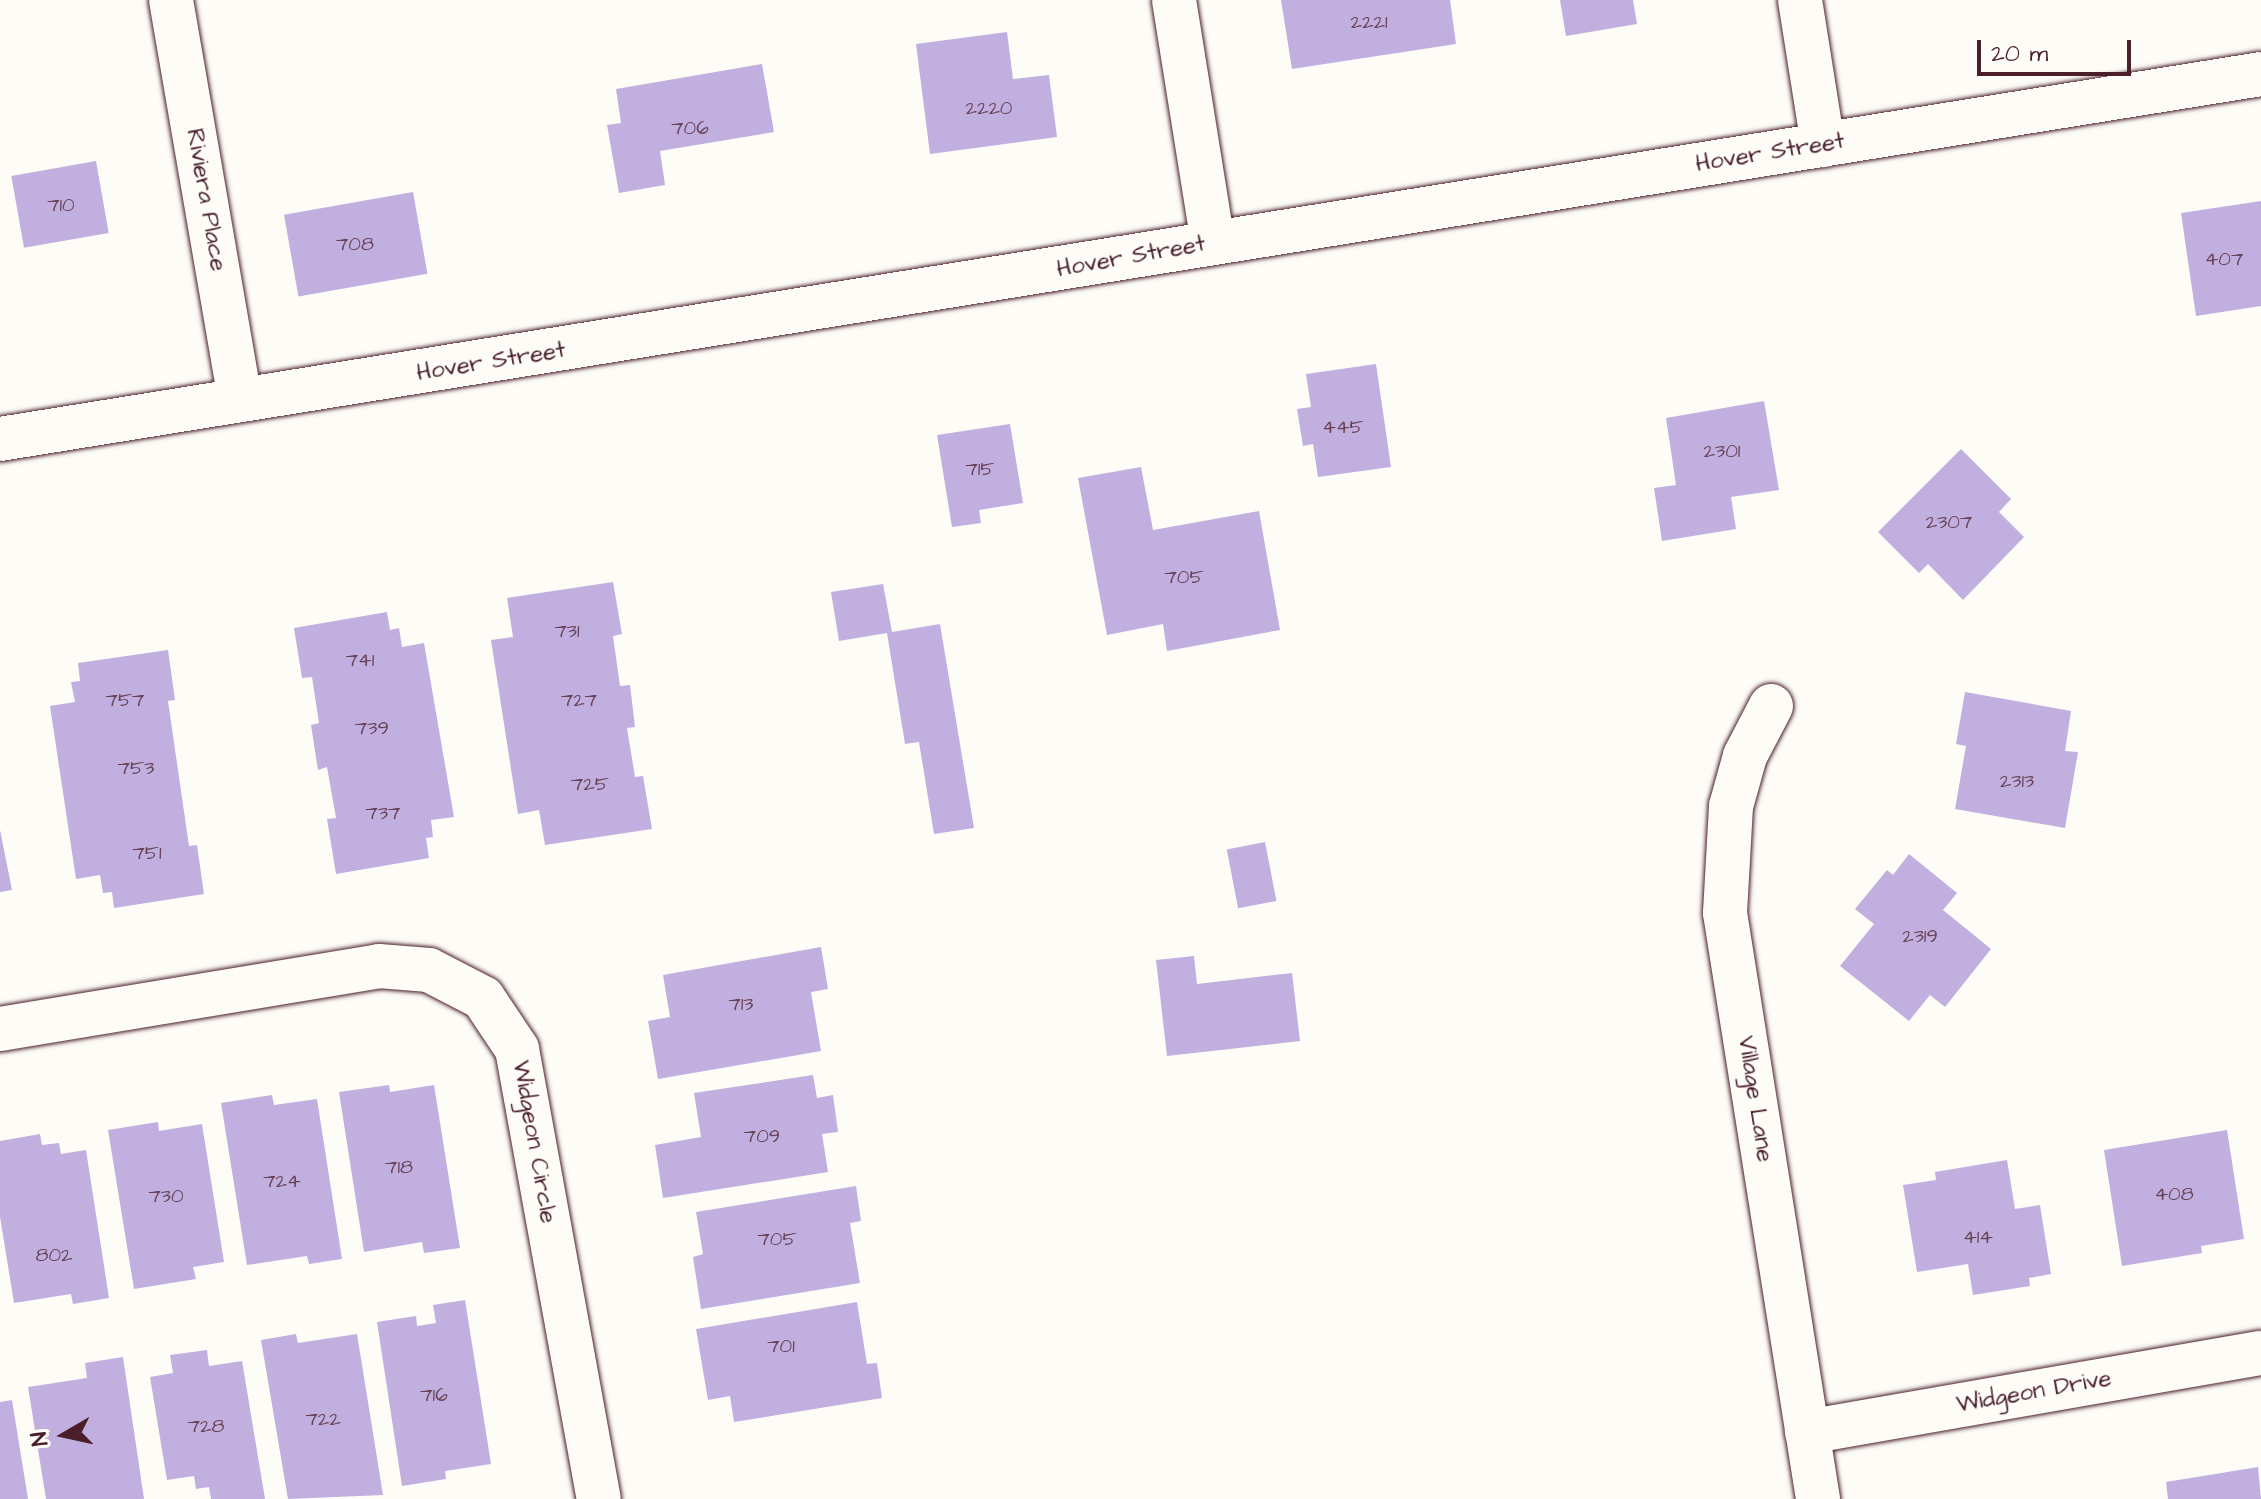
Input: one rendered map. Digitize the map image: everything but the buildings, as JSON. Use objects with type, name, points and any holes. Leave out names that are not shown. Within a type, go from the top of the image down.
[{"type":"street","name":"Riviera Place","points":[[171,0],[240,400]]},
{"type":"street","points":[[1174,0],[1213,243]]},
{"type":"street","points":[[1800,0],[1823,145]]},
{"type":"street","name":"Hover Street","points":[[0,439],[2261,74]]},
{"type":"street","name":"Village Lane","points":[[1771,706],[1745,756],[1731,806],[1725,913],[1818,1499]]},
{"type":"street","name":"Widgeon Circle","points":[[0,1029],[379,966],[429,970],[483,998],[517,1049],[599,1499]]},
{"type":"street","name":"Widgeon Drive","points":[[1807,1432],[2261,1353]]}]
